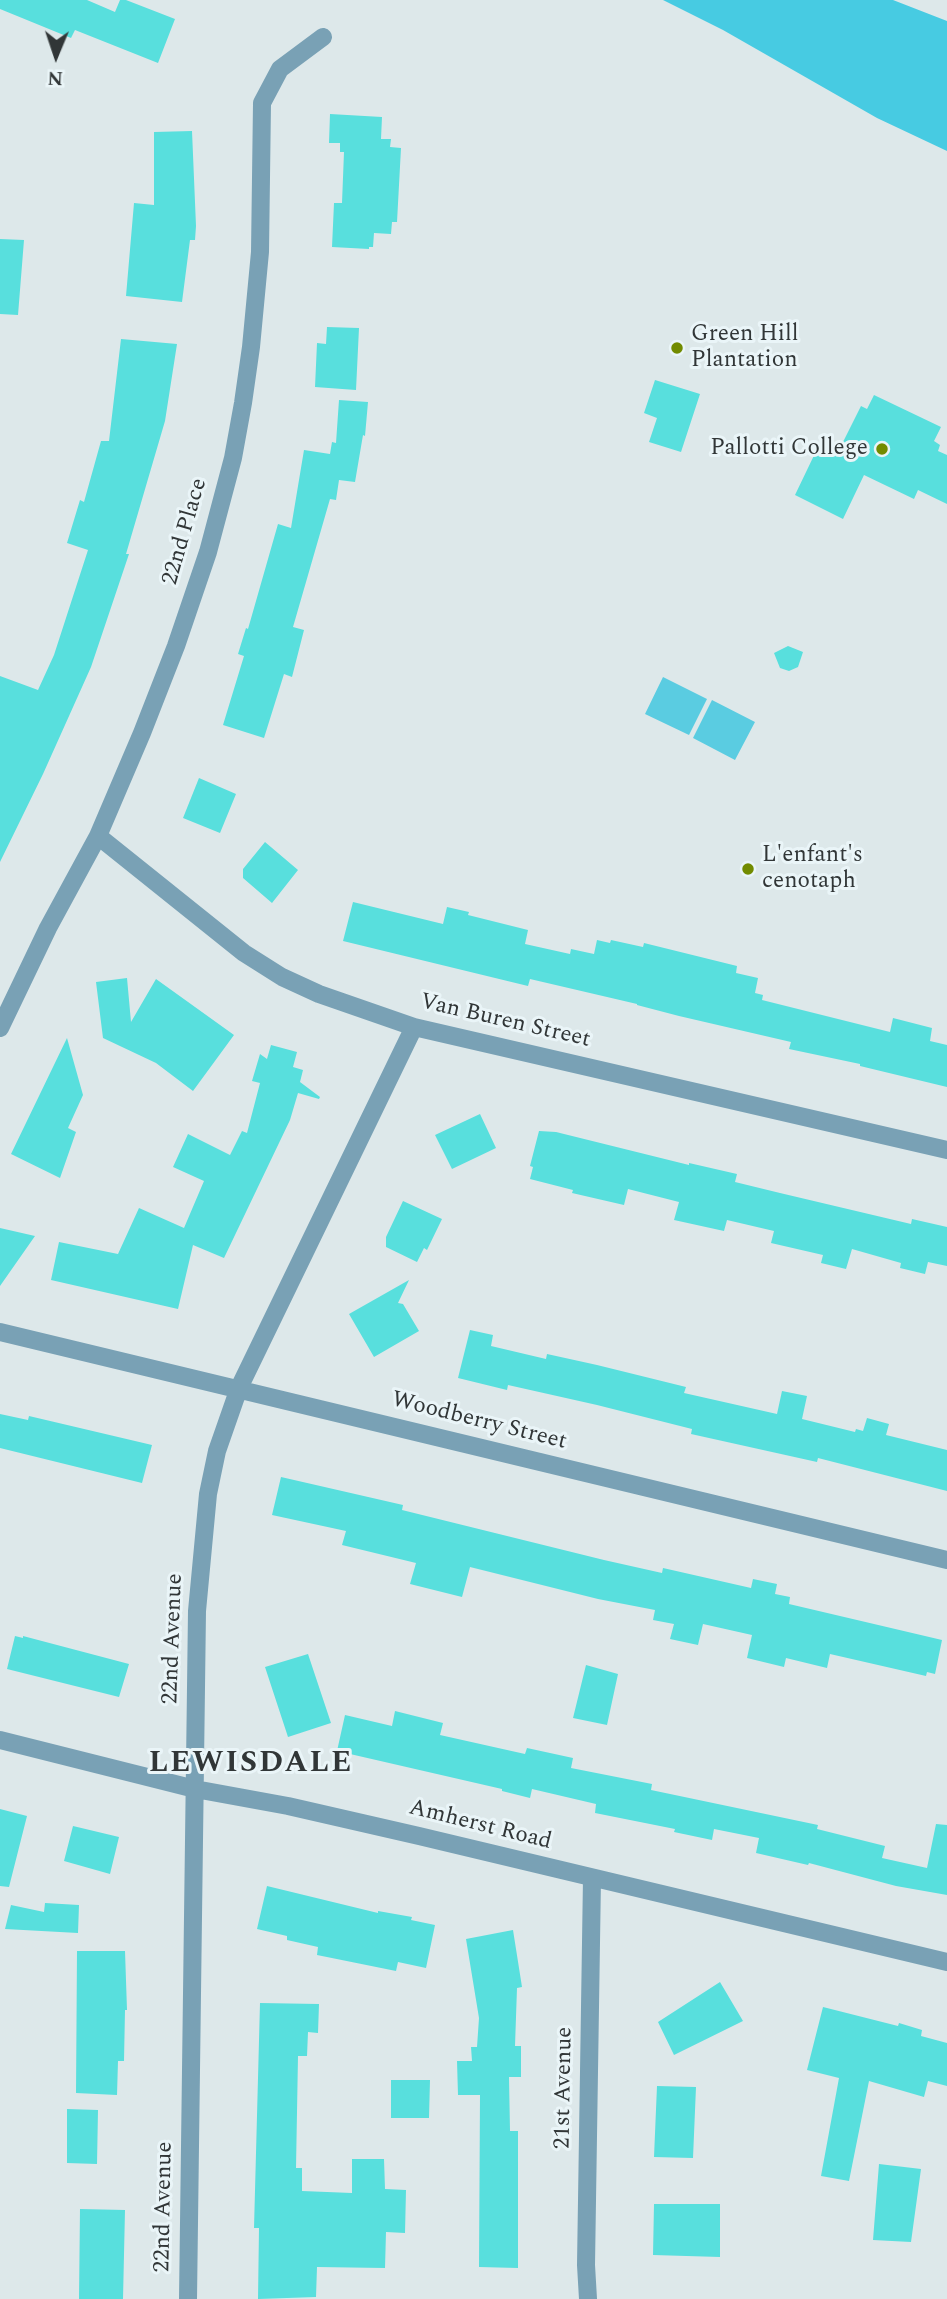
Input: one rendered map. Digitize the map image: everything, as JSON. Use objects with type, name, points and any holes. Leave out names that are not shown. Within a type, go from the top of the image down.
[{"type":"street","name":"22nd Place","points":[[0,1028],[48,928],[98,836],[176,646],[208,552],[233,458],[256,305],[260,252],[262,103],[279,69],[323,37]]},
{"type":"street","name":"Van Buren Street","points":[[98,836],[244,953],[282,977],[319,994],[414,1027],[947,1150]]},
{"type":"street","name":"22nd Avenue","points":[[188,2299],[197,1611],[208,1494],[217,1451],[239,1388],[414,1027]]},
{"type":"street","name":"Woodberry Street","points":[[0,1332],[947,1560]]},
{"type":"street","name":"Amherst Road","points":[[0,1740],[195,1789],[288,1806],[947,1962]]},
{"type":"street","name":"21st Avenue","points":[[588,2299],[586,2265],[592,1878]]},
{"type":"shaded area","points":[[663,0],[893,0],[947,21],[947,151],[877,118],[723,30]]},
{"type":"shaded area","points":[[663,677],[707,699],[689,735],[645,714]]},
{"type":"shaded area","points":[[712,700],[755,722],[735,760],[693,738]]},
{"type":"building","points":[[0,0],[87,0],[115,12],[120,0],[126,0],[175,19],[158,63],[75,30],[71,38],[0,9]]},
{"type":"building","points":[[330,114],[382,117],[381,139],[391,139],[390,147],[401,148],[397,222],[392,222],[391,234],[374,233],[373,247],[369,249],[332,247],[334,203],[342,203],[344,152],[340,152],[340,143],[329,143]]},
{"type":"building","points":[[192,131],[196,226],[195,240],[190,240],[182,302],[126,296],[134,203],[154,205],[154,132]]},
{"type":"building","points":[[0,239],[24,240],[18,315],[0,314]]},
{"type":"building","points":[[327,327],[359,328],[356,390],[315,387],[317,343],[326,344]]},
{"type":"building","points":[[121,339],[177,344],[165,421],[126,554],[129,554],[91,667],[0,862],[0,676],[38,690],[54,655],[88,550],[67,543],[80,500],[84,502],[101,441],[109,441]]},
{"type":"building","points":[[655,380],[700,394],[681,452],[649,442],[657,418],[644,413]]},
{"type":"building","points":[[874,395],[941,427],[934,441],[940,445],[938,451],[947,455],[947,504],[918,490],[914,499],[864,475],[843,519],[795,495],[819,445],[837,454],[861,406],[867,409]]},
{"type":"building","points":[[339,400],[368,402],[365,436],[363,435],[355,482],[339,480],[336,500],[330,499],[293,627],[304,630],[292,677],[284,674],[264,738],[223,725],[244,656],[238,654],[246,628],[248,629],[278,524],[291,528],[304,450],[330,454],[332,442],[336,443]]},
{"type":"building","points":[[788,646],[803,652],[798,667],[789,671],[780,668],[774,653]]},
{"type":"building","points":[[199,778],[236,794],[220,833],[183,818]]},
{"type":"building","points":[[265,842],[298,870],[272,903],[243,878],[243,869]]},
{"type":"building","points":[[353,902],[443,924],[447,907],[469,912],[468,915],[528,930],[525,944],[570,954],[571,949],[594,954],[597,940],[610,943],[611,940],[643,947],[644,943],[737,966],[736,973],[758,978],[755,993],[763,995],[762,1000],[890,1032],[893,1018],[932,1028],[930,1041],[947,1045],[947,1087],[789,1049],[791,1042],[637,1004],[530,979],[528,986],[343,941]]},
{"type":"building","points":[[127,978],[131,1022],[156,979],[234,1035],[193,1091],[156,1063],[103,1038],[96,982]]},
{"type":"building","points":[[67,1038],[83,1095],[68,1128],[76,1132],[60,1178],[11,1154]]},
{"type":"building","points":[[271,1045],[297,1052],[293,1067],[303,1070],[300,1082],[320,1097],[319,1099],[298,1093],[290,1120],[224,1258],[193,1245],[178,1309],[51,1280],[59,1242],[118,1254],[139,1208],[184,1228],[204,1181],[173,1167],[188,1134],[230,1155],[242,1131],[247,1133],[260,1083],[252,1081],[260,1054],[267,1059]]},
{"type":"building","points":[[480,1114],[496,1148],[452,1169],[435,1135]]},
{"type":"building","points":[[539,1131],[556,1132],[737,1174],[735,1182],[911,1224],[912,1219],[947,1227],[947,1266],[928,1262],[925,1274],[900,1268],[901,1263],[852,1249],[846,1269],[821,1263],[823,1255],[771,1243],[774,1231],[727,1220],[724,1231],[674,1220],[679,1202],[628,1189],[624,1205],[572,1193],[573,1190],[530,1179],[533,1167],[530,1166]]},
{"type":"building","points":[[403,1201],[442,1219],[427,1250],[424,1248],[417,1262],[386,1247],[386,1237]]},
{"type":"building","points":[[0,1228],[35,1236],[0,1286]]},
{"type":"building","points":[[409,1280],[398,1303],[403,1304],[419,1331],[374,1357],[349,1314]]},
{"type":"building","points":[[470,1330],[493,1335],[491,1346],[546,1359],[547,1354],[597,1365],[686,1387],[684,1393],[777,1414],[782,1391],[807,1396],[802,1419],[855,1432],[856,1429],[863,1431],[867,1418],[889,1424],[886,1435],[947,1450],[947,1491],[818,1458],[817,1462],[691,1434],[692,1429],[597,1405],[508,1385],[507,1390],[458,1378]]},
{"type":"building","points":[[0,1414],[28,1420],[29,1416],[152,1445],[142,1483],[0,1448]]},
{"type":"building","points":[[281,1477],[403,1505],[402,1510],[662,1573],[663,1568],[751,1588],[753,1579],[777,1584],[775,1594],[790,1597],[789,1604],[942,1640],[935,1674],[927,1672],[926,1676],[830,1654],[827,1668],[786,1658],[784,1667],[747,1658],[752,1635],[703,1624],[698,1645],[670,1639],[674,1624],[653,1620],[655,1610],[598,1599],[470,1567],[462,1597],[410,1584],[416,1563],[342,1545],[346,1531],[272,1515]]},
{"type":"building","points":[[15,1636],[129,1664],[119,1697],[7,1669]]},
{"type":"building","points":[[308,1654],[331,1723],[288,1737],[265,1667]]},
{"type":"building","points":[[586,1665],[618,1674],[607,1725],[573,1718]]},
{"type":"building","points":[[395,1711],[443,1723],[440,1735],[525,1754],[527,1748],[573,1758],[571,1768],[652,1784],[651,1790],[818,1825],[817,1829],[885,1846],[882,1858],[927,1868],[936,1824],[947,1825],[947,1895],[896,1886],[809,1863],[808,1865],[756,1853],[759,1838],[714,1829],[712,1840],[674,1832],[675,1829],[595,1813],[596,1804],[532,1789],[530,1798],[502,1789],[337,1751],[345,1715],[392,1726]]},
{"type":"building","points":[[0,1809],[27,1816],[9,1887],[0,1886]]},
{"type":"building","points":[[73,1826],[119,1837],[110,1874],[64,1861]]},
{"type":"building","points":[[267,1886],[378,1913],[412,1917],[411,1920],[435,1925],[426,1968],[398,1962],[396,1971],[317,1955],[318,1947],[257,1929]]},
{"type":"building","points":[[45,1903],[79,1905],[78,1933],[5,1929],[11,1905],[44,1912]]},
{"type":"building","points":[[513,1930],[522,1987],[517,1988],[515,2046],[521,2046],[521,2077],[509,2077],[510,2131],[518,2131],[518,2268],[479,2267],[480,2095],[458,2095],[457,2061],[472,2061],[471,2047],[477,2047],[479,2018],[466,1939]]},
{"type":"building","points":[[77,1951],[125,1951],[127,2010],[124,2061],[118,2061],[117,2095],[76,2093]]},
{"type":"building","points":[[720,1982],[743,2021],[674,2055],[658,2022]]},
{"type":"building","points":[[260,2003],[319,2004],[318,2033],[308,2032],[307,2056],[298,2056],[296,2168],[302,2168],[302,2191],[352,2193],[352,2159],[384,2159],[385,2189],[406,2190],[405,2233],[386,2232],[385,2268],[317,2267],[316,2297],[258,2299],[259,2228],[254,2228]]},
{"type":"building","points":[[823,2007],[898,2026],[899,2023],[922,2030],[921,2036],[947,2043],[947,2086],[928,2081],[924,2097],[869,2081],[849,2181],[821,2176],[839,2078],[807,2070]]},
{"type":"building","points":[[391,2080],[430,2080],[429,2118],[391,2118]]},
{"type":"building","points":[[657,2086],[696,2087],[693,2158],[654,2157]]},
{"type":"building","points":[[67,2109],[98,2110],[97,2164],[67,2163]]},
{"type":"building","points":[[879,2164],[921,2169],[911,2242],[873,2240]]},
{"type":"building","points":[[654,2204],[720,2204],[720,2257],[653,2255]]},
{"type":"building","points":[[80,2209],[125,2210],[123,2299],[79,2299]]},
{"type":"place","name":"Green Hill Plantation","points":[[677,348]]},
{"type":"place","name":"Pallotti College","points":[[882,449]]},
{"type":"place","name":"L'enfant's cenotaph","points":[[748,869]]},
{"type":"district","name":"LEWISDALE","points":[[251,1765]]}]
